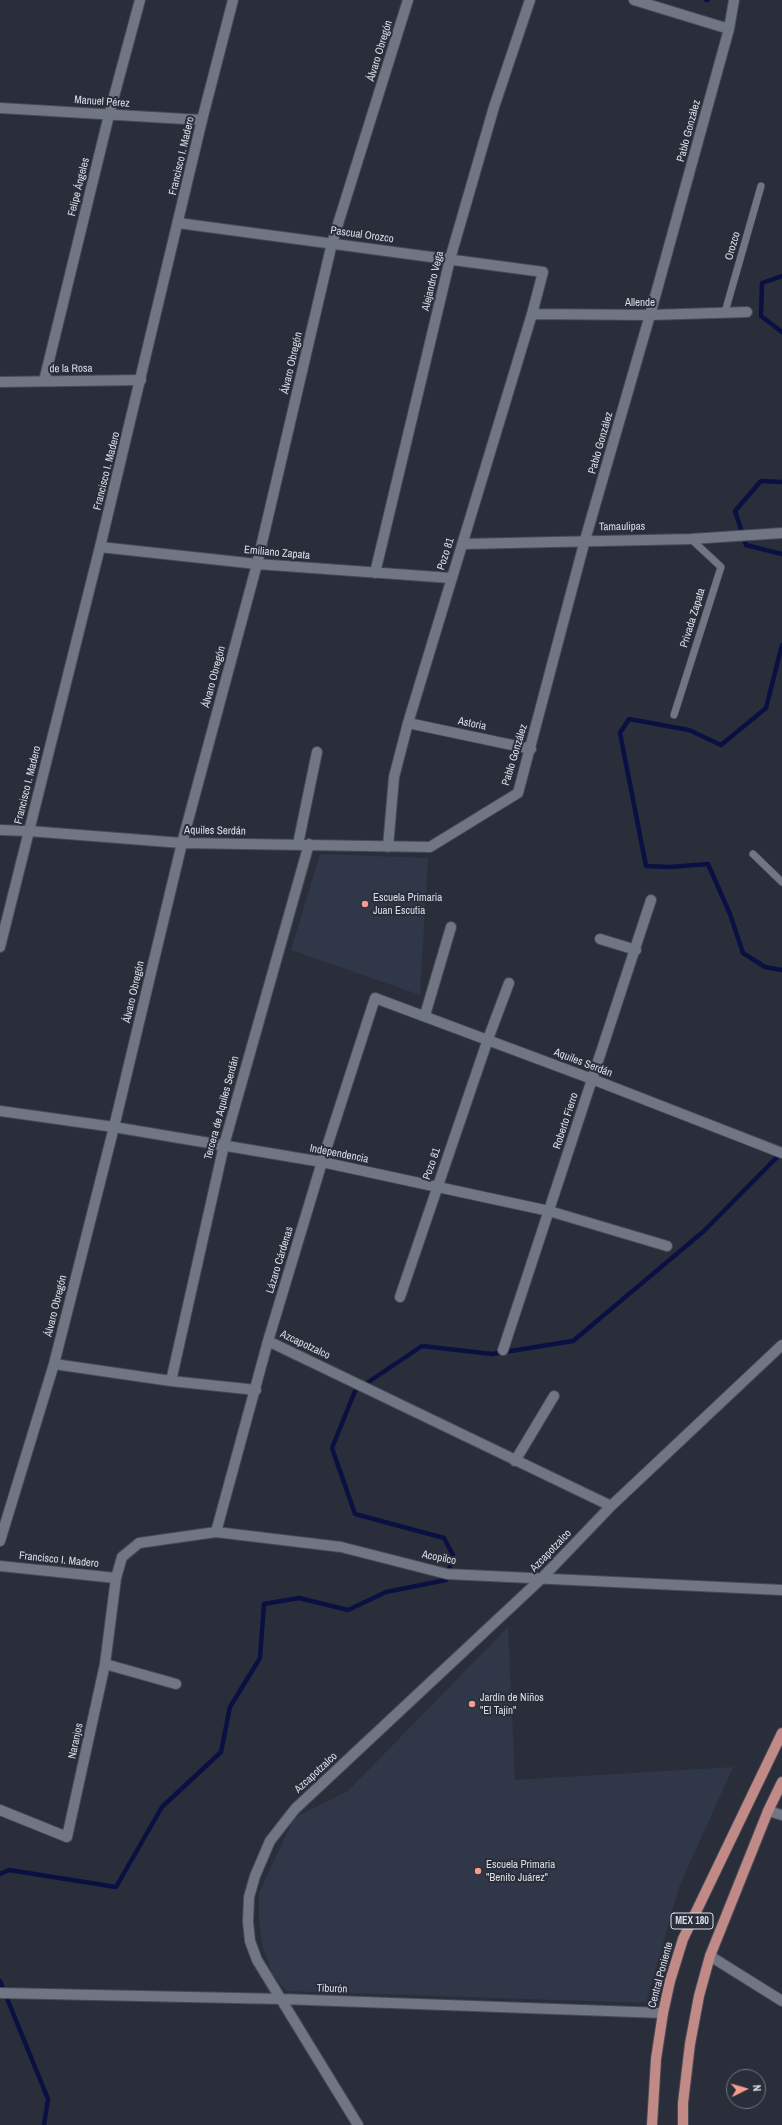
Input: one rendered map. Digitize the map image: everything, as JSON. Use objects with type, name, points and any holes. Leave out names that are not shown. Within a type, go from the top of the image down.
[{"type":"main road","name":"Central Poniente","points":[[652,2125],[656,2059],[663,2013],[670,1980],[683,1939],[782,1733]]},
{"type":"main road","name":"MEX 180","points":[[683,2125],[683,2103],[690,2044],[699,1996],[710,1956],[768,1811],[782,1782]]},
{"type":"street","name":"Felipe Ángeles","points":[[44,381],[109,115],[140,0]]},
{"type":"street","name":"Francisco I. Madero","points":[[0,947],[142,380],[202,120],[233,0]]},
{"type":"street","name":"Álvaro Obregón","points":[[0,1541],[54,1364],[114,1127],[182,843],[257,564],[332,243],[408,0]]},
{"type":"street","name":"Alejandro Vega","points":[[375,573],[450,259],[494,107],[530,0]]},
{"type":"street","points":[[634,0],[729,29]]},
{"type":"street","name":"Pablo González","points":[[430,847],[518,793],[531,749],[585,540],[650,315],[729,29],[734,0]]},
{"type":"street","name":"Manuel Pérez","points":[[0,108],[202,120]]},
{"type":"street","name":"Pascual Orozco","points":[[178,223],[543,272]]},
{"type":"street","name":"Pozo 81","points":[[388,847],[394,777],[408,723],[532,314],[543,272]]},
{"type":"street","name":"Allende","points":[[532,314],[650,315],[747,312]]},
{"type":"street","name":"de la Rosa","points":[[0,382],[142,380]]},
{"type":"street","name":"Tamaulipas","points":[[463,544],[585,540],[691,539],[782,534]]},
{"type":"street","name":"Emiliano Zapata","points":[[100,547],[257,564],[451,578]]},
{"type":"street","name":"Astoria","points":[[408,723],[531,749]]},
{"type":"street","points":[[298,844],[317,752]]},
{"type":"street","name":"Aquiles Serdán","points":[[0,830],[182,843],[430,847]]},
{"type":"street","name":"Tercera de Aquiles Serdán","points":[[171,1381],[224,1145],[309,844]]},
{"type":"street","name":"Roberto Fierro","points":[[503,1350],[636,950],[651,900]]},
{"type":"street","points":[[425,1015],[451,927]]},
{"type":"street","points":[[600,939],[636,950]]},
{"type":"street","name":"Pozo 81","points":[[400,1297],[488,1039],[509,983]]},
{"type":"street","name":"Aquiles Serdán","points":[[375,998],[488,1039],[778,1152]]},
{"type":"street","name":"Lázaro Cárdenas","points":[[216,1532],[256,1390],[268,1341],[322,1162],[375,998]]},
{"type":"street","name":"Independencia","points":[[0,1112],[114,1127],[322,1162],[549,1211],[667,1246]]},
{"type":"street","name":"Azcapotzalco","points":[[268,1341],[611,1506]]},
{"type":"street","name":"Azcapotzalco","points":[[358,2125],[257,1960],[250,1942],[248,1922],[249,1897],[270,1841],[295,1809],[542,1578],[611,1506],[782,1345]]},
{"type":"street","points":[[54,1364],[171,1381],[256,1390]]},
{"type":"street","points":[[515,1461],[554,1396]]},
{"type":"street","name":"Acopilco","points":[[116,1578],[122,1557],[139,1543],[216,1532],[341,1547],[447,1574],[782,1590]]},
{"type":"street","name":"Francisco I. Madero","points":[[0,1566],[116,1578]]},
{"type":"street","name":"Naranjos","points":[[0,1810],[68,1837],[106,1664],[116,1578]]},
{"type":"street","points":[[106,1664],[176,1684]]},
{"type":"street","points":[[768,1811],[782,1815]]},
{"type":"street","points":[[710,1956],[782,2001]]},
{"type":"street","name":"Tiburón","points":[[0,1993],[34,1995],[282,1999],[663,2013]]},
{"type":"lane","name":"Orozco","points":[[725,312],[761,186]]},
{"type":"lane","name":"Privada Zapata","points":[[674,715],[721,567],[691,539]]},
{"type":"lane","points":[[753,854],[782,882]]},
{"type":"shaded area","name":"Escuela Primaria Juan Escutia","points":[[320,854],[428,858],[420,995],[291,950]]},
{"type":"shaded area","name":"Escuela Primaria \"Benito Juárez\"","points":[[508,1627],[515,1780],[733,1767],[679,1887],[646,2003],[286,1991],[272,1973],[262,1945],[259,1919],[259,1893],[294,1818],[348,1791]]},
{"type":"waterway","points":[[782,276],[762,283],[761,316],[782,332]]},
{"type":"waterway","points":[[782,482],[761,481],[735,511],[746,545],[782,554]]},
{"type":"waterway","points":[[782,645],[766,708],[721,745],[689,730],[629,719],[620,733],[646,866],[670,867],[708,864],[730,914],[743,953],[765,967],[782,970]]},
{"type":"waterway","points":[[0,1874],[9,1870],[116,1887],[162,1807],[221,1752],[230,1707],[260,1658],[264,1604],[299,1598],[348,1610],[386,1592],[446,1580],[453,1555],[444,1538],[355,1514],[332,1448],[355,1391],[422,1346],[492,1354],[573,1341],[704,1231],[781,1153]]},
{"type":"waterway","points":[[0,1981],[48,2099],[44,2125]]},
{"type":"place","name":"Escuela Primaria Juan Escutia","points":[[365,904]]},
{"type":"place","name":"Jardín de Niños \"El Tajín\"","points":[[472,1704]]},
{"type":"place","name":"Escuela Primaria \"Benito Juárez\"","points":[[478,1871]]}]
